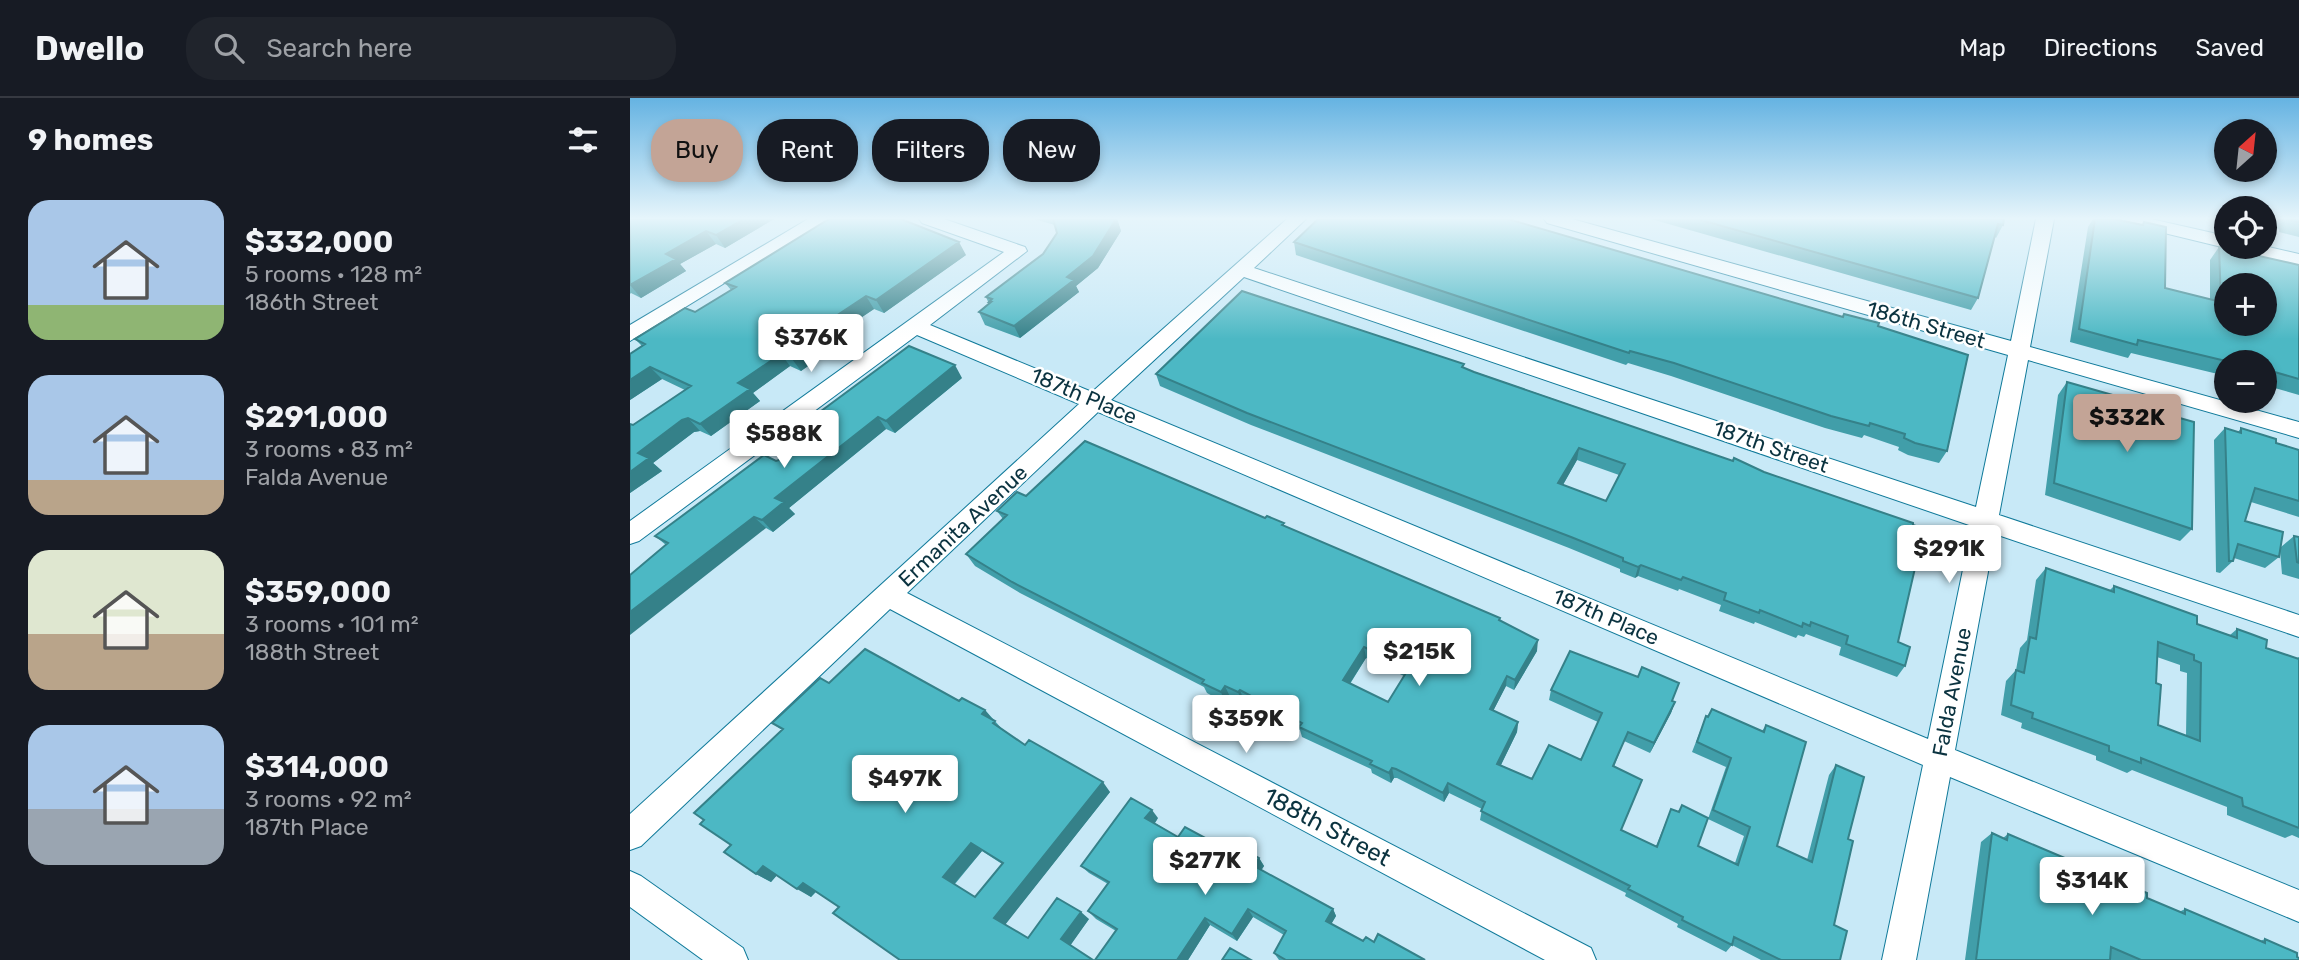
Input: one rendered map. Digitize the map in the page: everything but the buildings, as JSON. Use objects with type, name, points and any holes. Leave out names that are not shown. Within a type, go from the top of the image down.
[{"type":"street","points":[[630,334],[754,259]]},
{"type":"street","points":[[630,534],[1007,259]]},
{"type":"street","name":"Ermanita Avenue","points":[[630,835],[1096,401],[1254,259]]},
{"type":"street","name":"186th Street","points":[[1695,259],[2299,430]]},
{"type":"street","name":"Falda Avenue","points":[[1899,960],[2037,259]]},
{"type":"street","name":"187th Street","points":[[1242,270],[2299,626]]},
{"type":"street","name":"187th Place","points":[[914,326],[1939,758],[2299,906]]},
{"type":"street","name":"188th Street","points":[[889,596],[1579,960]]},
{"type":"street","points":[[630,887],[732,960]]}]
